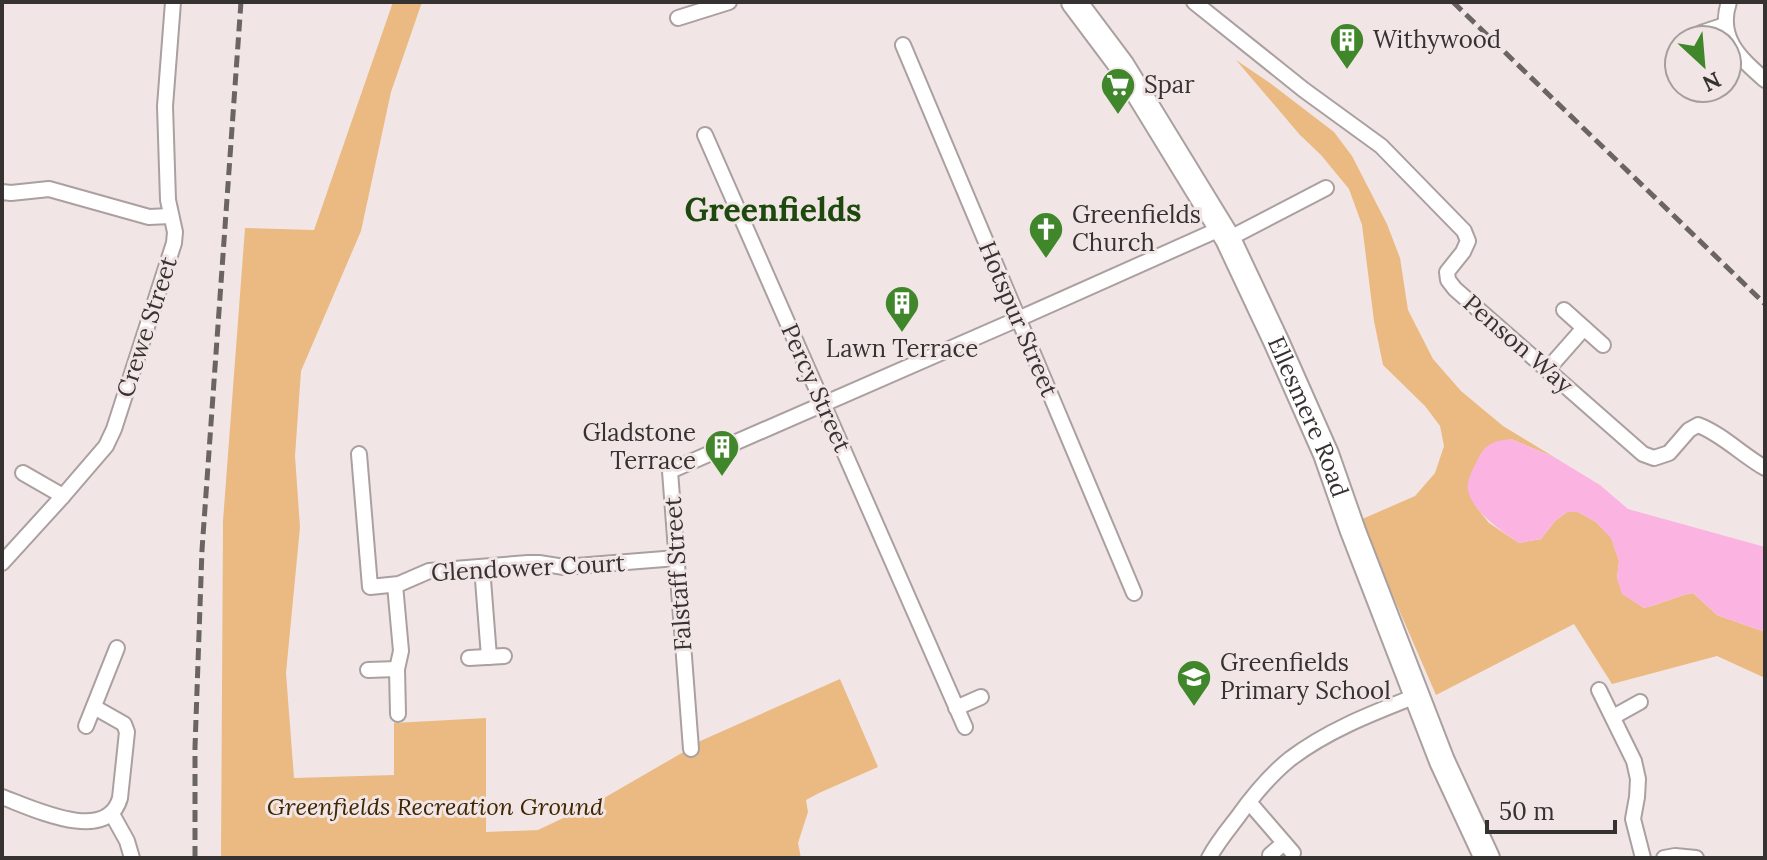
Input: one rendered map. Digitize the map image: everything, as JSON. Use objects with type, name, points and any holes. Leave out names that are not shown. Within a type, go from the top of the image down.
[{"type":"main road","name":"Ellesmere Road","points":[[1074,2],[1122,66],[1225,233],[1326,454],[1416,696],[1487,858]]},
{"type":"street","name":"Crewe Street","points":[[2,563],[106,446],[174,243],[166,158],[165,106],[173,2]]},
{"type":"street","points":[[678,18],[729,2]]},
{"type":"street","name":"Penson Way","points":[[1194,2],[1304,90],[1381,146],[1464,231],[1468,241],[1447,272],[1448,280],[1455,289],[1643,454],[1654,458],[1669,453],[1689,430],[1698,425],[1765,468]]},
{"type":"street","points":[[1725,24],[1729,2]]},
{"type":"street","name":"Hotspur Street","points":[[903,45],[1134,593]]},
{"type":"street","points":[[1743,57],[1765,80]]},
{"type":"street","name":"Percy Street","points":[[705,135],[965,727]]},
{"type":"street","points":[[823,404],[1326,188]]},
{"type":"street","points":[[2,192],[49,189],[149,217],[170,216]]},
{"type":"street","points":[[1564,310],[1603,345]]},
{"type":"street","points":[[1547,370],[1584,328]]},
{"type":"street","name":"Falstaff Street","points":[[691,749],[670,471],[823,404]]},
{"type":"street","points":[[359,454],[370,587],[395,585],[401,651],[397,669],[398,714]]},
{"type":"street","points":[[23,473],[63,496]]},
{"type":"street","name":"Glendower Court","points":[[395,585],[429,571],[539,563],[564,567],[677,558]]},
{"type":"street","points":[[469,658],[496,656],[482,567]]},
{"type":"street","points":[[86,726],[117,648]]},
{"type":"street","points":[[368,670],[397,669]]},
{"type":"street","points":[[1599,690],[1634,761],[1638,779],[1633,819],[1643,858]]},
{"type":"street","points":[[1209,858],[1249,802],[1290,760],[1365,716],[1416,696]]},
{"type":"street","points":[[956,708],[981,697]]},
{"type":"street","points":[[1613,717],[1640,702]]},
{"type":"street","points":[[2,797],[69,819],[103,820],[112,814],[120,798],[127,732],[124,724],[94,707]]},
{"type":"street","points":[[1249,802],[1289,848],[1270,855]]},
{"type":"street","points":[[112,814],[127,841],[132,858]]},
{"type":"street","points":[[1664,858],[1696,858]]},
{"type":"green space","name":"Greenfields Recreation Ground","points":[[393,2],[422,2],[391,92],[361,231],[301,371],[295,456],[300,527],[286,673],[294,778],[394,775],[394,723],[486,718],[486,832],[538,830],[597,802],[691,749],[698,742],[840,679],[878,767],[806,800],[808,812],[798,843],[801,858],[221,858],[223,521],[245,228],[314,230]]},
{"type":"green space","points":[[1236,60],[1334,132],[1352,156],[1387,224],[1400,258],[1408,310],[1433,359],[1461,391],[1503,426],[1554,457],[1511,439],[1477,508],[1489,523],[1519,543],[1541,539],[1555,521],[1567,512],[1578,512],[1596,522],[1611,537],[1619,561],[1617,578],[1623,594],[1644,608],[1693,593],[1717,615],[1765,632],[1765,678],[1717,656],[1612,684],[1574,624],[1436,695],[1360,520],[1415,496],[1435,473],[1444,446],[1440,426],[1425,406],[1383,365],[1362,225],[1349,189]]},
{"type":"shaded area","points":[[1511,439],[1554,457],[1600,485],[1628,509],[1765,547],[1765,632],[1717,615],[1693,593],[1644,608],[1622,594],[1617,578],[1619,561],[1611,538],[1596,522],[1578,512],[1567,512],[1555,521],[1541,539],[1519,543],[1496,527],[1475,506],[1468,483],[1480,455],[1487,447]]},
{"type":"railway","points":[[195,858],[195,747],[202,550],[241,2]]},
{"type":"railway","points":[[1453,2],[1765,304]]},
{"type":"place","name":"Withywood","points":[[1347,71]]},
{"type":"place","name":"Spar","points":[[1118,116]]},
{"type":"place","name":"Greenfields Church","points":[[1046,260]]},
{"type":"place","name":"Lawn Terrace","points":[[902,334]]},
{"type":"place","name":"Gladstone Terrace","points":[[722,478]]},
{"type":"place","name":"Greenfields Primary School","points":[[1194,708]]},
{"type":"district","name":"Greenfields","points":[[773,210]]}]
